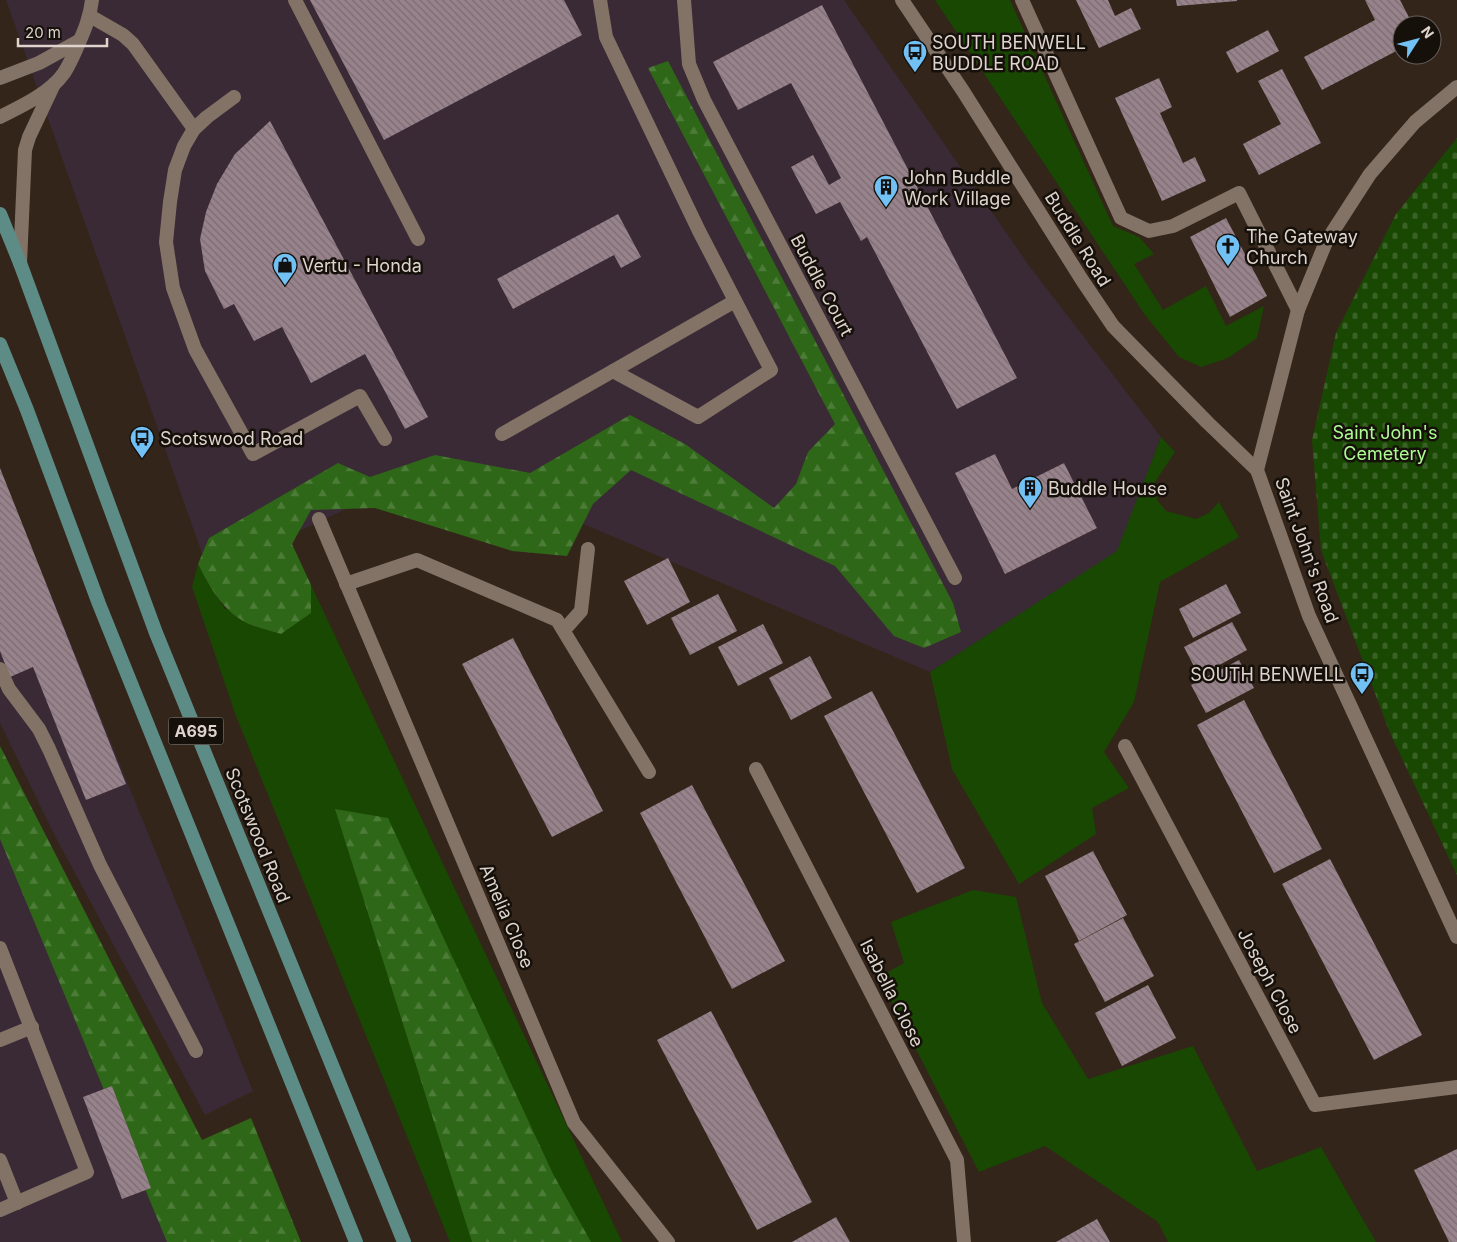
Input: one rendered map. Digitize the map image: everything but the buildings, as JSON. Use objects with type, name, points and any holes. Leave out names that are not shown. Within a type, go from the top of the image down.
[{"type":"main road","name":"Scotswood Road","points":[[0,214],[20,263],[156,633],[404,1242]]},
{"type":"main road","name":"A695","points":[[0,344],[100,604],[356,1242]]},
{"type":"street","points":[[0,117],[37,97],[54,84],[64,73],[90,16],[92,0]]},
{"type":"street","points":[[295,0],[418,239]]},
{"type":"street","points":[[600,0],[606,37],[699,232],[771,370],[698,417],[613,371]]},
{"type":"street","name":"Buddle Court","points":[[684,0],[690,64],[704,100],[955,578]]},
{"type":"street","name":"Buddle Road","points":[[902,0],[963,91],[1112,326],[1257,470]]},
{"type":"street","points":[[1022,0],[1121,218],[1149,231],[1173,226],[1240,193],[1298,310]]},
{"type":"street","points":[[90,16],[122,35],[133,44],[194,129]]},
{"type":"street","points":[[0,78],[39,63],[79,42]]},
{"type":"street","points":[[20,263],[25,150],[29,137],[54,84]]},
{"type":"street","name":"Saint John's Road","points":[[1457,87],[1415,122],[1370,174],[1326,242],[1298,310],[1257,470],[1309,616],[1457,937]]},
{"type":"street","points":[[234,97],[194,129],[184,146],[176,170],[170,202],[166,242],[173,288],[195,349],[253,454],[360,396],[385,439]]},
{"type":"street","points":[[502,434],[735,301]]},
{"type":"street","name":"Amelia Close","points":[[319,519],[574,1123],[668,1242]]},
{"type":"street","points":[[564,630],[581,611],[588,549]]},
{"type":"street","points":[[346,584],[417,560],[558,620],[649,772]]},
{"type":"street","points":[[0,669],[9,689],[42,736],[100,865],[196,1052]]},
{"type":"street","name":"Joseph Close","points":[[1125,746],[1315,1105],[1457,1087]]},
{"type":"street","name":"Isabella Close","points":[[756,769],[958,1160],[964,1242]]},
{"type":"street","points":[[0,948],[87,1172],[0,1210]]},
{"type":"street","points":[[0,1040],[32,1027]]},
{"type":"street","points":[[0,1160],[17,1203]]},
{"type":"shaded area","points":[[6,0],[844,0],[1030,267],[1161,437],[1118,551],[930,672],[443,464],[209,573]]},
{"type":"shaded area","points":[[0,470],[253,1091],[205,1115],[54,834],[0,723]]},
{"type":"shaded area","points":[[0,809],[189,1242],[0,1242]]},
{"type":"green space","points":[[935,0],[1010,0],[1113,226],[1139,237],[1154,254],[1134,264],[1163,310],[1206,286],[1226,326],[1264,306],[1257,338],[1228,358],[1201,367],[1179,357],[1145,315]]},
{"type":"green space","points":[[668,61],[953,603],[961,632],[924,648],[894,636],[835,566],[631,470],[593,504],[567,556],[512,551],[375,508],[311,510],[292,544],[311,585],[311,613],[281,634],[254,626],[235,616],[220,601],[198,564],[209,538],[338,463],[370,477],[435,455],[530,473],[630,415],[685,444],[774,508],[796,484],[808,452],[835,424],[648,68]]},
{"type":"green space","name":"Saint John's Cemetery","points":[[1457,138],[1457,875],[1390,733],[1321,550],[1312,440],[1336,333],[1396,214]]},
{"type":"green space","points":[[1161,437],[1175,452],[1155,482],[1157,500],[1166,511],[1196,519],[1209,513],[1219,502],[1239,537],[1160,582],[1134,702],[1104,752],[1129,788],[1092,808],[1096,834],[1019,884],[952,769],[930,672],[1117,551]]},
{"type":"green space","points":[[198,564],[225,609],[311,613],[311,585],[622,1242],[450,1242],[236,716],[192,587]]},
{"type":"green space","points":[[0,746],[202,1140],[251,1118],[301,1242],[167,1242],[0,839]]},
{"type":"green space","points":[[335,809],[388,818],[553,1174],[591,1242],[472,1242]]},
{"type":"green space","points":[[973,890],[1016,897],[1042,1003],[1088,1079],[1193,1046],[1257,1171],[1321,1147],[1376,1242],[1168,1242],[1158,1222],[1045,1146],[979,1172],[879,977],[904,963],[891,922]]},
{"type":"place","name":"SOUTH BENWELL BUDDLE ROAD","points":[[915,73]]},
{"type":"place","name":"John Buddle Work Village","points":[[886,208]]},
{"type":"place","name":"The Gateway Church","points":[[1228,267]]},
{"type":"place","name":"Vertu - Honda","points":[[285,286]]},
{"type":"place","name":"Scotswood Road","points":[[142,459]]},
{"type":"place","name":"Buddle House","points":[[1030,509]]},
{"type":"place","name":"SOUTH BENWELL","points":[[1362,695]]}]
